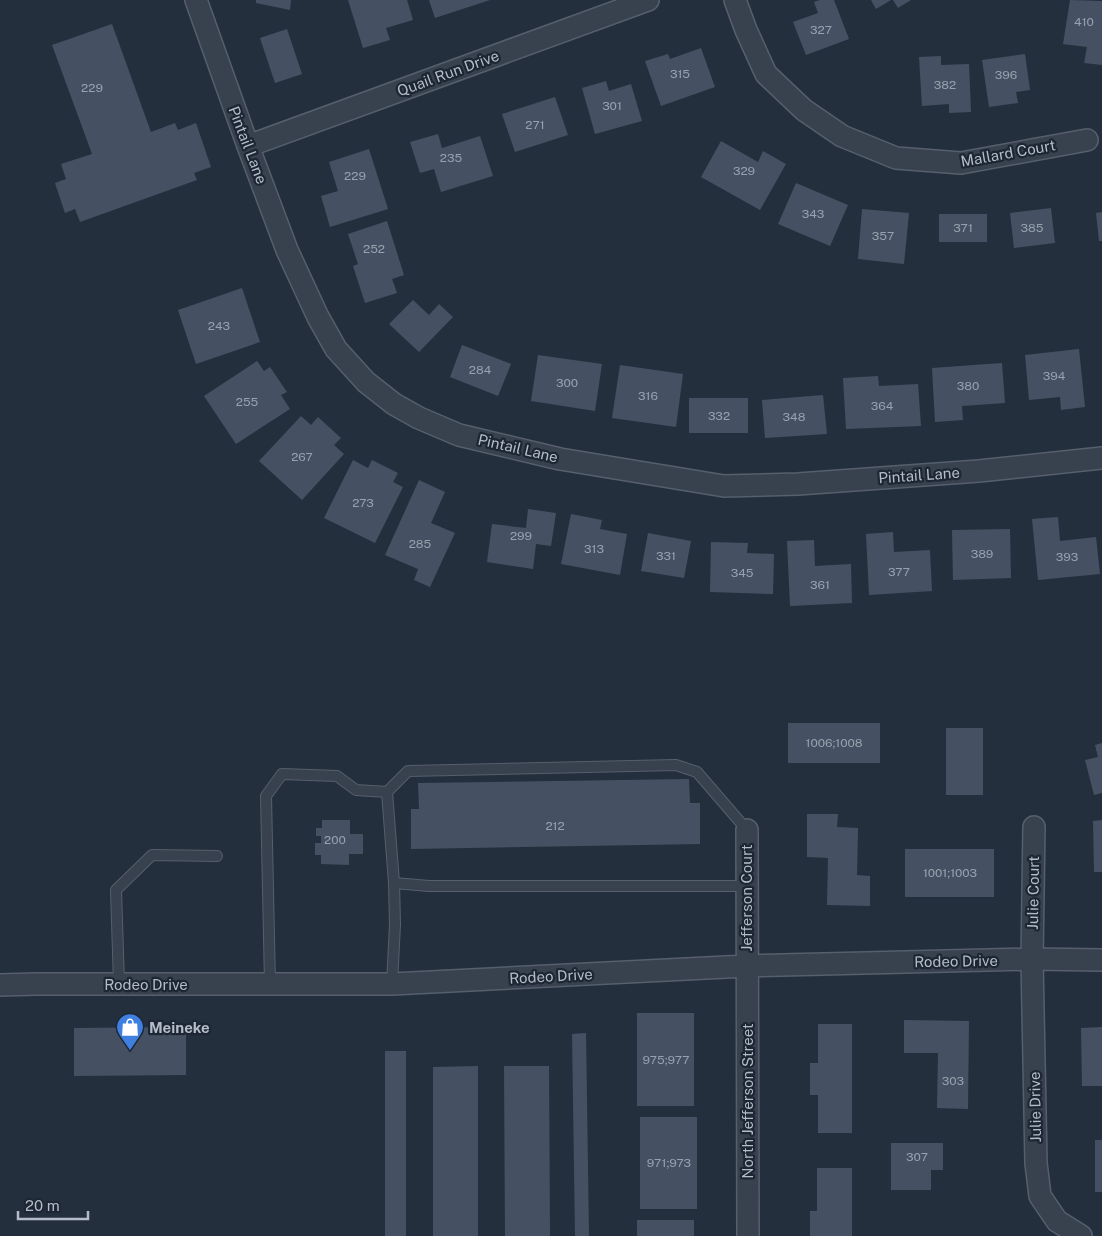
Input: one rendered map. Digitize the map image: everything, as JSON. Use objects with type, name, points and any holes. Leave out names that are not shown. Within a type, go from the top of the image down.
[{"type":"street","name":"Pintail Lane","points":[[196,0],[287,250],[318,317],[336,349],[366,382],[394,404],[419,418],[459,434],[560,459],[724,486],[798,484],[979,471],[1102,458]]},
{"type":"street","name":"Quail Run Drive","points":[[248,146],[648,0]]},
{"type":"street","name":"Mallard Court","points":[[735,0],[766,74],[804,110],[842,136],[896,158],[961,163],[1087,140]]},
{"type":"street","name":"Julie Court","points":[[1032,959],[1034,827]]},
{"type":"street","name":"Jefferson Court","points":[[746,830],[746,966]]},
{"type":"street","name":"Rodeo Drive","points":[[0,985],[392,984],[746,966],[1032,959],[1102,960]]},
{"type":"street","name":"Julie Drive","points":[[1032,959],[1036,1163],[1040,1196],[1057,1221],[1081,1236]]},
{"type":"street","name":"North Jefferson Street","points":[[746,966],[748,1236]]},
{"type":"lane","points":[[270,984],[266,796],[282,774],[337,776],[356,790],[386,792],[408,771],[676,765],[697,772],[746,830]]},
{"type":"lane","points":[[386,792],[394,883],[395,924],[392,984]]},
{"type":"lane","points":[[119,984],[116,890],[152,856],[217,856]]},
{"type":"lane","points":[[394,883],[439,886],[746,886]]},
{"type":"building","points":[[256,0],[291,0],[290,10],[256,3]]},
{"type":"building","points":[[348,0],[407,0],[413,20],[386,28],[390,40],[363,48]]},
{"type":"building","points":[[429,0],[490,0],[435,18]]},
{"type":"building","points":[[834,0],[849,39],[806,55],[793,22],[818,13],[814,2]]},
{"type":"building","points":[[871,0],[891,0],[876,9]]},
{"type":"building","points":[[893,0],[911,0],[898,8]]},
{"type":"building","points":[[1070,0],[1102,1],[1102,65],[1084,63],[1087,47],[1063,44]]},
{"type":"building","points":[[112,24],[151,132],[175,123],[178,130],[196,123],[211,167],[194,173],[197,180],[80,222],[75,209],[65,213],[55,183],[66,179],[61,164],[92,154],[52,45]]},
{"type":"building","points":[[287,29],[302,74],[275,83],[260,38]]},
{"type":"building","points":[[701,48],[715,87],[661,106],[645,61],[668,54],[670,59]]},
{"type":"building","points":[[1025,54],[1030,90],[1016,92],[1018,103],[989,107],[982,60]]},
{"type":"building","points":[[941,56],[941,65],[969,64],[971,112],[949,113],[949,104],[922,106],[919,57]]},
{"type":"building","points":[[606,81],[609,91],[631,84],[642,121],[595,134],[582,88]]},
{"type":"building","points":[[555,97],[568,135],[515,152],[502,114]]},
{"type":"building","points":[[438,134],[442,148],[480,136],[493,176],[441,192],[434,169],[420,173],[410,142]]},
{"type":"building","points":[[721,141],[758,162],[763,151],[786,164],[760,210],[701,177]]},
{"type":"building","points":[[369,149],[388,209],[330,227],[321,196],[338,191],[329,162]]},
{"type":"building","points":[[796,183],[848,205],[830,246],[778,224]]},
{"type":"building","points":[[1051,208],[1055,243],[1014,248],[1010,213]]},
{"type":"building","points":[[862,209],[909,213],[904,264],[858,259]]},
{"type":"building","points":[[1102,212],[1102,241],[1099,241],[1096,213]]},
{"type":"building","points":[[939,214],[987,214],[987,242],[939,242]]},
{"type":"building","points":[[387,221],[404,275],[392,279],[397,293],[365,303],[353,266],[358,264],[348,234]]},
{"type":"building","points":[[242,288],[260,342],[196,364],[178,310]]},
{"type":"building","points":[[413,300],[429,315],[439,304],[453,317],[419,352],[389,324]]},
{"type":"building","points":[[462,345],[511,364],[498,396],[450,377]]},
{"type":"building","points":[[1079,349],[1085,407],[1061,410],[1060,397],[1029,400],[1025,355]]},
{"type":"building","points":[[538,355],[602,364],[595,411],[531,401]]},
{"type":"building","points":[[257,361],[264,371],[270,367],[287,392],[281,395],[290,409],[236,444],[204,396]]},
{"type":"building","points":[[1002,363],[1005,403],[962,406],[963,420],[935,422],[932,368]]},
{"type":"building","points":[[620,365],[683,374],[676,427],[612,418]]},
{"type":"building","points":[[878,376],[879,386],[918,384],[921,426],[846,429],[843,378]]},
{"type":"building","points":[[823,395],[827,434],[765,438],[762,400]]},
{"type":"building","points":[[689,398],[748,398],[748,433],[689,433]]},
{"type":"building","points":[[301,416],[311,425],[318,417],[341,438],[334,445],[344,454],[302,500],[259,461]]},
{"type":"building","points":[[353,460],[368,468],[372,460],[398,473],[393,482],[403,487],[375,543],[324,518]]},
{"type":"building","points":[[419,480],[445,492],[431,523],[455,533],[430,587],[414,580],[418,569],[385,555]]},
{"type":"building","points":[[528,509],[556,513],[551,546],[536,544],[533,569],[487,562],[492,524],[526,528]]},
{"type":"building","points":[[571,514],[602,520],[600,529],[627,534],[620,575],[561,564]]},
{"type":"building","points":[[1058,517],[1060,541],[1096,537],[1100,574],[1038,580],[1032,519]]},
{"type":"building","points":[[1010,529],[1011,578],[953,580],[952,530]]},
{"type":"building","points":[[893,532],[894,552],[930,550],[932,591],[869,595],[866,534]]},
{"type":"building","points":[[648,533],[691,541],[684,578],[641,571]]},
{"type":"building","points":[[814,540],[815,566],[851,564],[852,603],[790,606],[787,541]]},
{"type":"building","points":[[711,542],[748,543],[747,553],[774,554],[773,594],[710,592]]},
{"type":"building","points":[[788,723],[880,723],[880,763],[788,763]]},
{"type":"building","points":[[946,728],[983,728],[983,795],[946,795]]},
{"type":"building","points":[[1102,743],[1102,793],[1094,795],[1085,760],[1098,757],[1095,745]]},
{"type":"building","points":[[689,779],[690,803],[700,803],[700,844],[411,849],[411,809],[419,809],[418,783]]},
{"type":"building","points":[[807,814],[838,814],[837,827],[858,828],[857,875],[870,876],[870,906],[827,905],[828,858],[807,857]]},
{"type":"building","points":[[322,820],[350,820],[350,834],[363,834],[363,854],[349,854],[349,865],[321,864],[321,855],[315,855],[315,843],[321,843],[321,836],[316,836],[316,828],[322,828]]},
{"type":"building","points":[[1102,820],[1102,872],[1094,872],[1093,821]]},
{"type":"building","points":[[905,849],[994,849],[994,897],[905,897]]},
{"type":"building","points":[[637,1013],[694,1013],[694,1106],[637,1106]]},
{"type":"building","points":[[904,1020],[969,1021],[968,1109],[937,1108],[938,1053],[904,1053]]},
{"type":"building","points":[[818,1024],[852,1024],[852,1133],[818,1133],[818,1095],[810,1095],[810,1063],[818,1063]]},
{"type":"building","name":"Meineke","points":[[186,1027],[186,1075],[74,1076],[74,1028]]},
{"type":"building","points":[[1102,1027],[1102,1086],[1082,1086],[1081,1028]]},
{"type":"building","points":[[586,1033],[589,1236],[575,1236],[572,1034]]},
{"type":"building","points":[[385,1051],[406,1051],[406,1236],[385,1236]]},
{"type":"building","points":[[478,1066],[478,1236],[433,1236],[433,1067]]},
{"type":"building","points":[[504,1066],[549,1066],[550,1236],[505,1236]]},
{"type":"building","points":[[640,1117],[697,1117],[697,1209],[640,1209]]},
{"type":"building","points":[[1095,1140],[1102,1140],[1102,1192],[1095,1192]]},
{"type":"building","points":[[891,1143],[943,1143],[943,1170],[931,1170],[931,1190],[891,1190]]},
{"type":"building","points":[[817,1168],[852,1168],[852,1236],[810,1236],[810,1211],[817,1211]]},
{"type":"building","points":[[637,1220],[694,1220],[694,1236],[637,1236]]},
{"type":"place","name":"Meineke","points":[[130,1051]]}]
